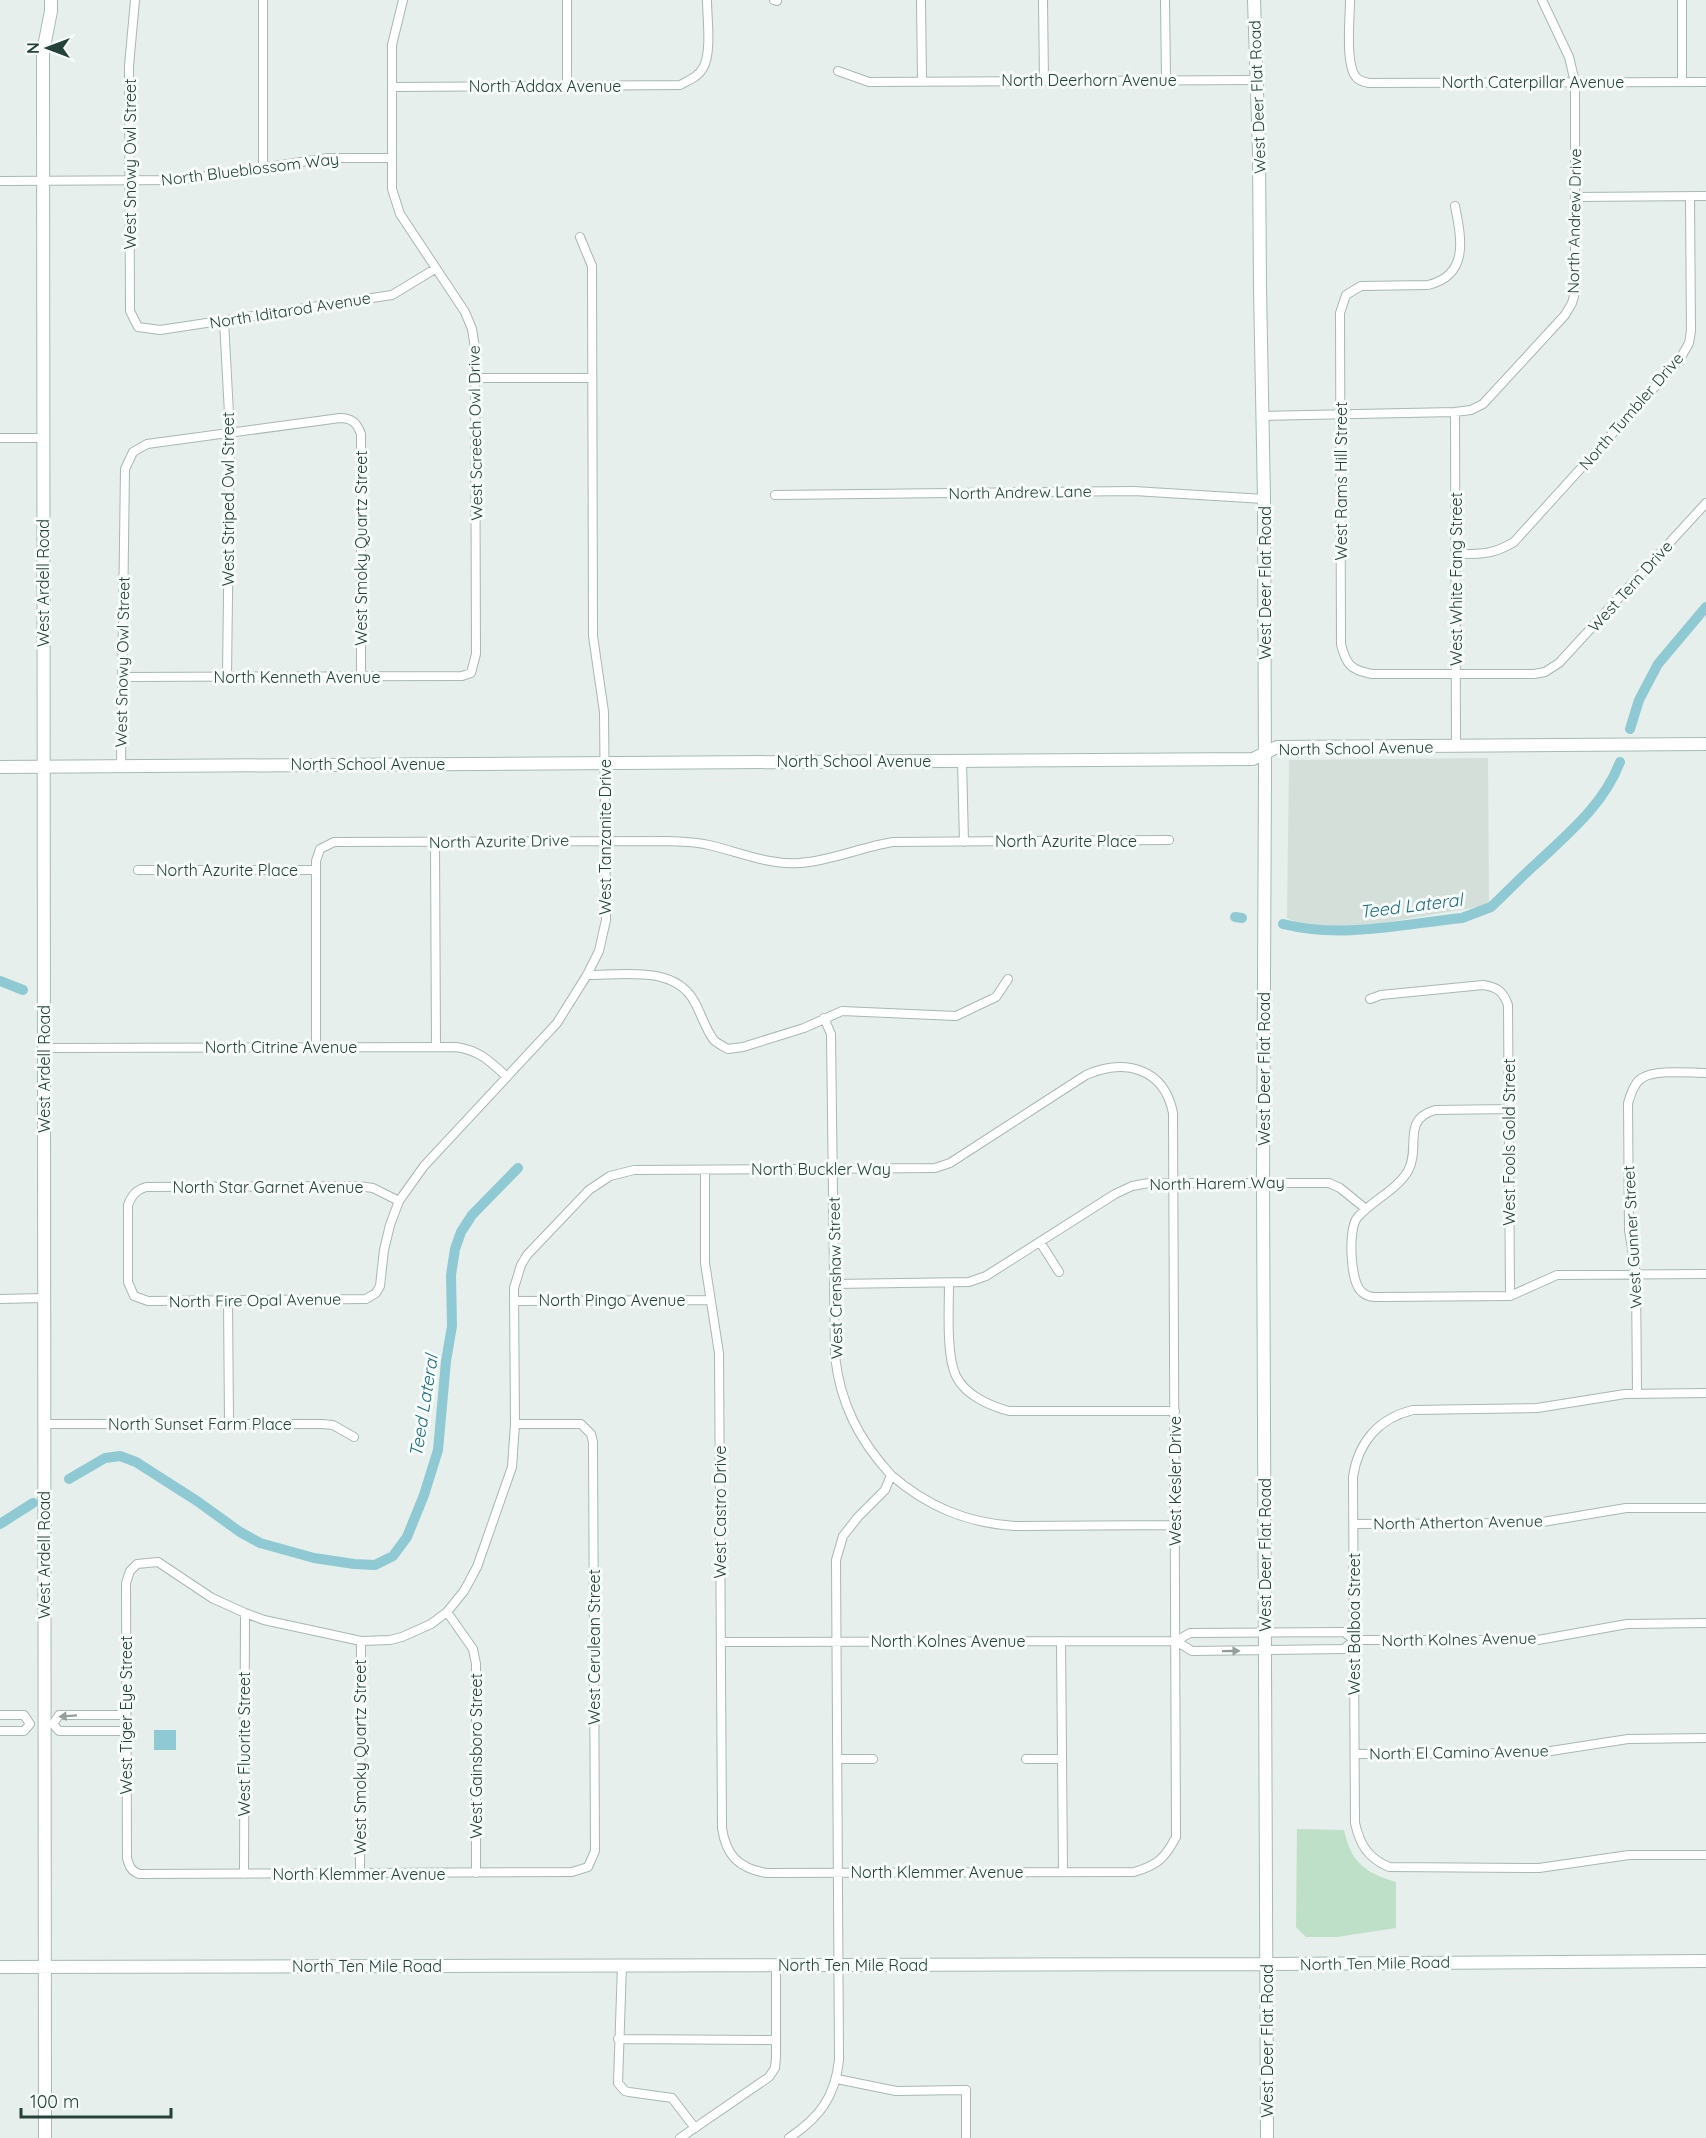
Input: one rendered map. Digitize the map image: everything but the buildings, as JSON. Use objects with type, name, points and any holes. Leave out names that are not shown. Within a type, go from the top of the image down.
[{"type":"street","name":"West Ardell Road","points":[[45,2138],[44,1967],[48,1724],[44,1424],[43,52],[51,0]]},
{"type":"street","name":"West Snowy Owl Street","points":[[135,0],[129,66],[130,311],[138,327]]},
{"type":"street","points":[[263,0],[263,166]]},
{"type":"street","name":"West Screech Owl Drive","points":[[403,0],[392,45],[392,189],[400,214],[465,312],[472,329],[475,348],[476,654],[471,673]]},
{"type":"street","points":[[567,0],[567,85]]},
{"type":"street","name":"North Addax Avenue","points":[[392,87],[680,85],[695,77],[703,68],[707,56],[707,0]]},
{"type":"street","points":[[921,0],[922,81]]},
{"type":"street","points":[[1043,0],[1044,81]]},
{"type":"street","points":[[1165,0],[1166,80]]},
{"type":"street","name":"West Deer Flat Road","points":[[1254,0],[1259,152],[1264,499],[1263,1183],[1267,2138]]},
{"type":"street","name":"North Caterpillar Avenue","points":[[1350,0],[1350,63],[1354,75],[1360,81],[1369,83],[1706,81]]},
{"type":"street","name":"North Andrew Drive","points":[[1263,416],[1471,410],[1483,404],[1565,315],[1575,292],[1575,82],[1569,57],[1542,0]]},
{"type":"street","points":[[1682,0],[1682,82]]},
{"type":"street","name":"North Deerhorn Avenue","points":[[838,71],[868,82],[1256,80]]},
{"type":"street","name":"North Blueblossom Way","points":[[0,181],[181,180],[328,158],[392,158]]},
{"type":"street","name":"North Tumbler Drive","points":[[1456,554],[1486,554],[1499,551],[1514,542],[1680,359],[1689,343],[1691,331],[1690,196]]},
{"type":"street","points":[[1575,197],[1706,196]]},
{"type":"street","name":"West Rams Hill Street","points":[[1455,206],[1460,231],[1460,254],[1457,266],[1448,277],[1428,285],[1360,286],[1346,296],[1340,313],[1340,413],[1341,644],[1344,656],[1350,666],[1358,672],[1456,674]]},
{"type":"street","name":"West Tanzanite Drive","points":[[376,1293],[380,1286],[384,1250],[390,1225],[399,1201],[424,1166],[557,1023],[587,975],[598,951],[606,920],[604,712],[593,636],[592,266],[580,237]]},
{"type":"street","name":"North Iditarod Avenue","points":[[138,327],[160,330],[392,295],[435,269]]},
{"type":"street","name":"West Striped Owl Street","points":[[224,321],[230,432],[227,677]]},
{"type":"street","points":[[476,378],[592,378]]},
{"type":"street","name":"West White Fang Street","points":[[1455,412],[1456,746]]},
{"type":"street","name":"West Smoky Quartz Street","points":[[230,432],[348,418],[354,421],[361,434],[361,676]]},
{"type":"street","name":"West Snowy Owl Street","points":[[121,766],[125,469],[133,452],[147,444],[230,432]]},
{"type":"street","points":[[0,438],[43,438]]},
{"type":"street","name":"North Andrew Lane","points":[[775,495],[1134,491],[1264,499]]},
{"type":"street","name":"West Tern Drive","points":[[1456,674],[1534,674],[1553,668],[1706,503]]},
{"type":"street","name":"North Kenneth Avenue","points":[[122,677],[462,676],[471,673]]},
{"type":"street","name":"North School Avenue","points":[[0,766],[1252,759],[1277,747],[1706,744]]},
{"type":"street","points":[[962,760],[964,842]]},
{"type":"street","name":"North Azurite Place","points":[[964,842],[1168,840]]},
{"type":"street","name":"North Azurite Drive","points":[[316,870],[320,849],[334,842],[668,841],[708,845],[768,861],[797,863],[825,860],[871,845],[893,842],[964,842]]},
{"type":"street","points":[[435,842],[436,1047]]},
{"type":"street","name":"North Azurite Place","points":[[138,870],[316,870]]},
{"type":"street","points":[[316,870],[316,1047]]},
{"type":"street","points":[[587,975],[656,975],[669,980],[683,988],[693,999],[713,1040],[728,1049],[743,1047],[804,1028],[842,1011],[956,1016],[996,997],[1008,979]]},
{"type":"street","name":"West Fools Gold Street","points":[[1370,999],[1381,995],[1483,985],[1495,987],[1504,994],[1508,1005],[1510,1296]]},
{"type":"street","name":"West Crenshaw Street","points":[[824,1018],[831,1034],[835,1356],[842,1397],[858,1432],[870,1451],[891,1475],[918,1496],[964,1518],[989,1524],[1014,1526],[1175,1525]]},
{"type":"street","name":"North Citrine Avenue","points":[[44,1048],[436,1047],[470,1049],[482,1054],[507,1077]]},
{"type":"street","name":"North Buckler Way","points":[[138,1564],[158,1562],[212,1598],[264,1620],[361,1641],[390,1640],[431,1624],[447,1612],[464,1591],[477,1567],[512,1467],[515,1424],[514,1301],[516,1276],[527,1255],[598,1182],[620,1172],[634,1170],[921,1169],[935,1167],[950,1162],[1086,1075],[1098,1070],[1129,1068],[1141,1070],[1156,1078],[1164,1087]]},
{"type":"street","name":"West Gunner Street","points":[[1637,1394],[1636,1274],[1629,1230],[1628,1103],[1637,1083],[1642,1078],[1655,1073],[1706,1073]]},
{"type":"street","name":"West Kesler Drive","points":[[1151,1867],[1167,1855],[1176,1837],[1173,1113],[1170,1098],[1164,1087]]},
{"type":"street","points":[[1509,1109],[1435,1110],[1424,1113],[1417,1120],[1410,1167],[1396,1186],[1366,1209],[1356,1220],[1353,1231],[1353,1275],[1355,1284],[1361,1292],[1370,1297],[1510,1296],[1557,1275],[1706,1274]]},
{"type":"street","name":"West Castro Drive","points":[[705,1170],[705,1263],[719,1353],[722,1828],[724,1842],[730,1853]]},
{"type":"street","name":"North Harem Way","points":[[834,1284],[969,1282],[986,1276],[1115,1194],[1132,1186],[1149,1183],[1329,1184],[1340,1188],[1366,1209]]},
{"type":"street","name":"North Star Garnet Avenue","points":[[134,1296],[128,1282],[128,1205],[135,1192],[146,1187],[358,1186],[373,1188],[399,1201]]},
{"type":"street","points":[[1040,1242],[1059,1272]]},
{"type":"street","points":[[949,1284],[952,1361],[956,1377],[967,1391],[995,1407],[1009,1411],[1175,1411]]},
{"type":"street","name":"North Fire Opal Avenue","points":[[134,1296],[148,1301],[366,1299],[376,1293]]},
{"type":"street","points":[[0,1299],[44,1298]]},
{"type":"street","points":[[228,1300],[229,1423]]},
{"type":"street","name":"North Pingo Avenue","points":[[514,1301],[711,1300]]},
{"type":"street","points":[[1637,1394],[1706,1393]]},
{"type":"street","name":"West Balboa Street","points":[[1637,1394],[1537,1408],[1413,1410],[1391,1417],[1373,1430],[1362,1446],[1355,1464],[1354,1524],[1356,1823],[1359,1839],[1367,1853],[1377,1862],[1389,1867],[1539,1868],[1629,1855],[1706,1854]]},
{"type":"street","name":"West Cerulean Street","points":[[515,1424],[574,1422],[587,1428],[593,1442],[595,1851],[588,1867]]},
{"type":"street","name":"North Sunset Farm Place","points":[[44,1424],[322,1424],[333,1425],[354,1437]]},
{"type":"street","points":[[789,2138],[811,2121],[825,2106],[837,2079],[839,2060],[836,1560],[843,1536],[885,1490],[891,1475]]},
{"type":"street","name":"North Atherton Avenue","points":[[1354,1524],[1538,1522],[1626,1508],[1706,1508]]},
{"type":"street","name":"West Tiger Eye Street","points":[[131,1869],[127,1858],[126,1583],[130,1571],[138,1564]]},
{"type":"street","name":"West Gainsboro Street","points":[[447,1612],[473,1649],[476,1664],[476,1873]]},
{"type":"street","name":"West Fluorite Street","points":[[244,1874],[245,1613]]},
{"type":"street","name":"North Kolnes Avenue","points":[[721,1642],[1176,1641],[1190,1633],[1266,1632],[1344,1632],[1354,1640],[1538,1640],[1627,1624],[1706,1623]]},
{"type":"street","name":"North Kolnes Avenue","points":[[1176,1641],[1192,1651],[1344,1649],[1354,1640]]},
{"type":"street","name":"West Smoky Quartz Street","points":[[360,1873],[361,1641]]},
{"type":"street","points":[[1061,1641],[1063,1872]]},
{"type":"street","points":[[0,1715],[24,1715],[30,1724]]},
{"type":"street","points":[[48,1724],[59,1715],[126,1715]]},
{"type":"street","points":[[0,1731],[24,1731],[30,1724],[48,1724],[59,1731],[126,1731]]},
{"type":"street","name":"North El Camino Avenue","points":[[1355,1754],[1538,1753],[1628,1739],[1706,1738]]},
{"type":"street","points":[[837,1759],[873,1759]]},
{"type":"street","points":[[1026,1759],[1062,1759]]},
{"type":"street","name":"North Klemmer Avenue","points":[[730,1853],[739,1863],[752,1870],[766,1873],[1134,1872],[1151,1867]]},
{"type":"street","name":"North Klemmer Avenue","points":[[131,1869],[139,1874],[476,1873],[572,1872],[588,1867]]},
{"type":"street","name":"North Ten Mile Road","points":[[0,1967],[1267,1964],[1706,1960]]},
{"type":"street","points":[[622,1965],[617,2078],[621,2087],[629,2092],[672,2098],[695,2128]]},
{"type":"street","points":[[680,2138],[769,2077],[775,2068],[776,1965]]},
{"type":"street","points":[[618,2039],[776,2040]]},
{"type":"street","points":[[837,2079],[896,2091],[966,2090],[966,2138]]},
{"type":"shaded area","points":[[1488,758],[1489,905],[1377,924],[1311,929],[1287,918],[1289,760]]},
{"type":"green space","points":[[1297,1829],[1344,1830],[1351,1850],[1361,1865],[1376,1875],[1396,1882],[1396,1928],[1337,1937],[1306,1937],[1296,1927]]},
{"type":"water","points":[[154,1730],[176,1730],[176,1750],[154,1750]]},
{"type":"waterway","name":"Teed Lateral","points":[[1630,729],[1639,700],[1658,664],[1706,607]]},
{"type":"waterway","name":"Teed Lateral","points":[[1283,924],[1327,930],[1372,929],[1462,918],[1491,907],[1585,816],[1605,791],[1620,762]]},
{"type":"waterway","name":"Teed Lateral","points":[[1235,917],[1242,918]]},
{"type":"waterway","points":[[0,981],[23,990]]},
{"type":"waterway","name":"Teed Lateral","points":[[69,1479],[105,1458],[120,1456],[136,1462],[260,1543],[314,1558],[354,1564],[375,1565],[393,1556],[407,1537],[424,1495],[438,1450],[446,1361],[452,1326],[451,1275],[455,1249],[461,1232],[472,1215],[518,1168]]},
{"type":"waterway","name":"Teed Lateral","points":[[0,1524],[33,1503]]}]
